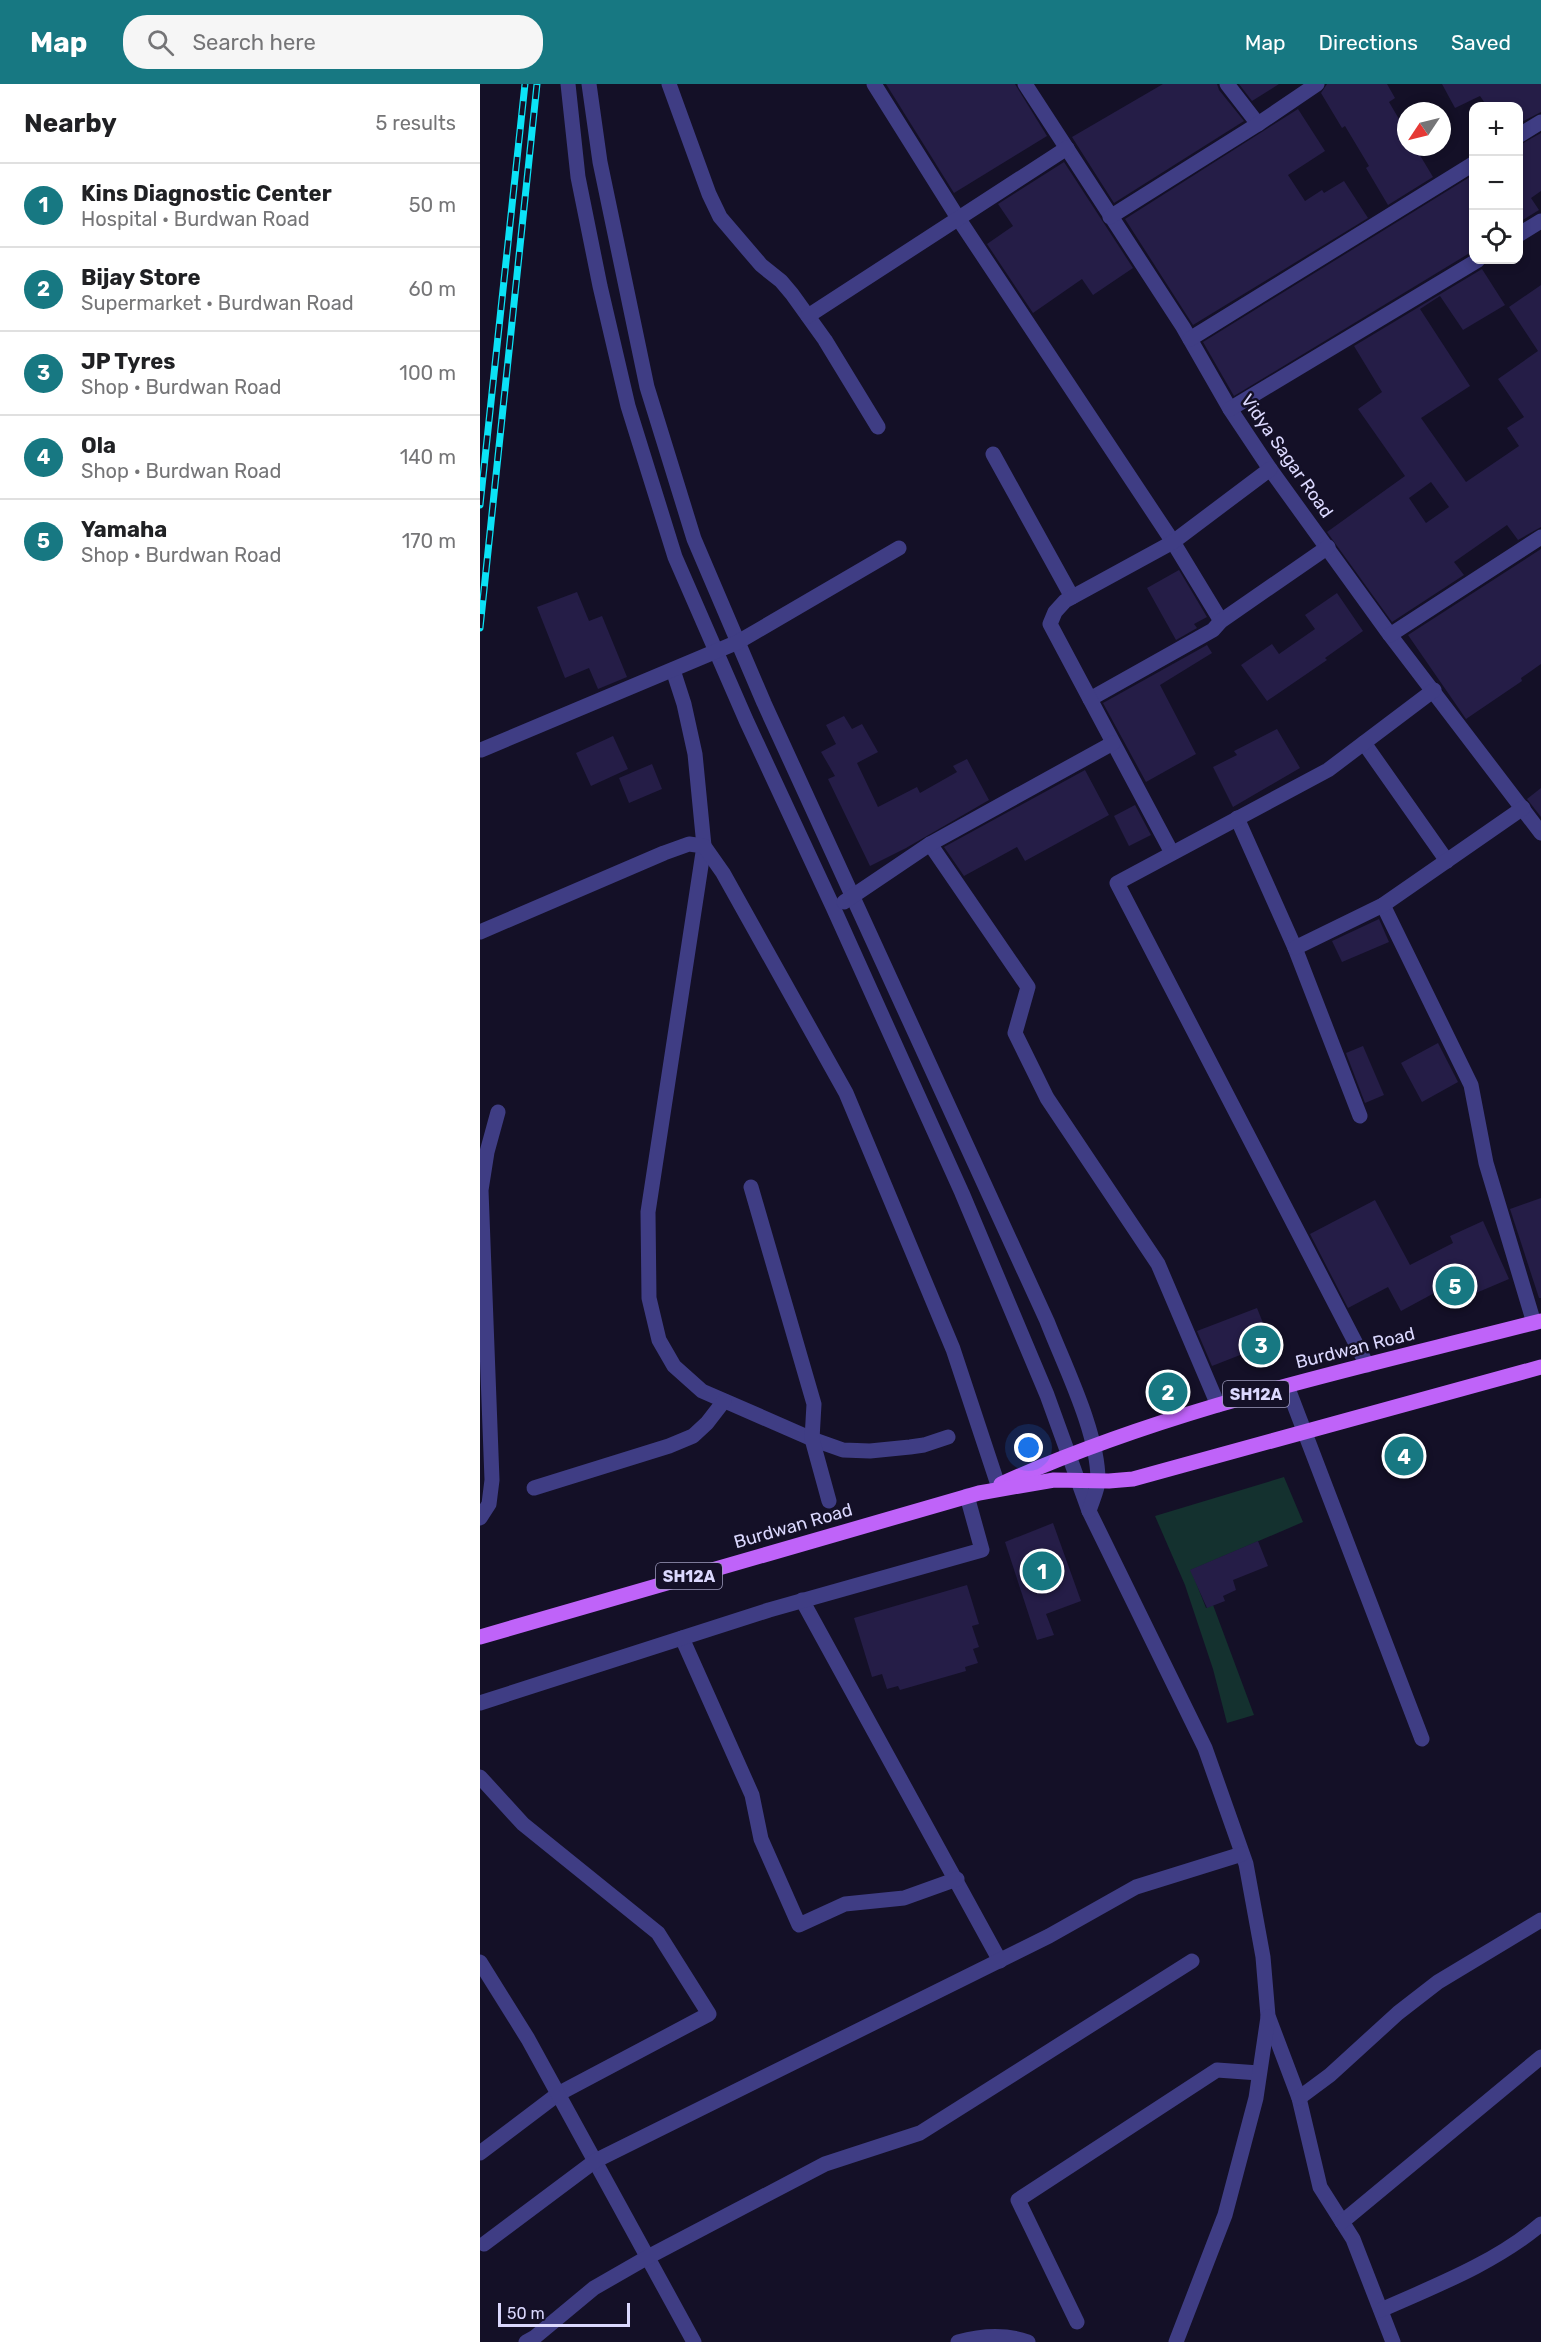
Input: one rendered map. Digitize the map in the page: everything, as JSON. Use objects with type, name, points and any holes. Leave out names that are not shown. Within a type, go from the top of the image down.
[{"type":"main road","name":"Burdwan Road","points":[[973,1495],[1093,1445],[1218,1405],[1537,1322]]},
{"type":"main road","name":"Burdwan Road","points":[[480,1637],[973,1495],[1053,1480],[1079,1482],[1133,1479],[1541,1367]]},
{"type":"street","points":[[669,84],[709,194],[720,217],[761,265],[781,281],[808,316],[878,427]]},
{"type":"street","points":[[874,84],[958,218],[1173,542],[1221,621]]},
{"type":"street","name":"Vidya Sagar Road","points":[[1026,84],[1190,339],[1230,409],[1270,469],[1390,635],[1541,833]]},
{"type":"street","points":[[1227,84],[1258,124]]},
{"type":"street","points":[[1110,217],[1317,84]]},
{"type":"street","points":[[1089,1511],[1098,1481],[1093,1445],[1080,1404],[1047,1320],[852,897],[694,539],[647,387],[600,162],[592,85],[568,86],[578,177],[628,406],[675,557],[962,1193],[1047,1395],[1089,1511],[1205,1748],[1242,1854],[1263,1957],[1268,2016],[1256,2098],[1225,2215],[1176,2342]]},
{"type":"street","points":[[1523,133],[1541,122]]},
{"type":"street","points":[[808,316],[1066,148]]},
{"type":"street","points":[[1190,339],[1469,166]]},
{"type":"street","points":[[1523,232],[1541,222]]},
{"type":"street","points":[[1230,409],[1471,264]]},
{"type":"street","points":[[993,454],[1072,597]]},
{"type":"street","points":[[1172,853],[1050,624],[1054,612],[1072,597],[1173,542],[1270,469]]},
{"type":"street","points":[[1390,635],[1541,537]]},
{"type":"street","points":[[1090,699],[1213,630],[1221,621],[1328,547]]},
{"type":"street","points":[[481,750],[738,642],[899,548]]},
{"type":"street","points":[[673,670],[684,704],[694,754],[704,846],[648,1212],[649,1298],[659,1340],[674,1366],[702,1392],[843,1450],[870,1451],[924,1445],[948,1437]]},
{"type":"street","points":[[1367,1365],[1117,883],[1328,770],[1434,690]]},
{"type":"street","points":[[833,907],[852,897],[930,844],[1113,743]]},
{"type":"street","points":[[1364,743],[1447,861]]},
{"type":"street","points":[[1295,948],[1383,906],[1523,808]]},
{"type":"street","points":[[1237,818],[1295,948],[1360,1116]]},
{"type":"street","points":[[480,932],[664,853],[689,844],[704,846],[723,873],[846,1093],[952,1349],[998,1485]]},
{"type":"street","points":[[930,844],[1028,987],[1015,1033],[1047,1098],[1158,1264],[1218,1405]]},
{"type":"street","points":[[1383,906],[1471,1085],[1486,1163],[1537,1322]]},
{"type":"street","points":[[480,1518],[489,1504],[492,1480],[481,1190],[487,1152],[498,1112]]},
{"type":"street","points":[[751,1187],[814,1404],[812,1439],[829,1501]]},
{"type":"street","points":[[1287,1386],[1422,1739]]},
{"type":"street","points":[[534,1488],[669,1446],[693,1436],[707,1424],[724,1401]]},
{"type":"street","points":[[480,1703],[802,1600],[982,1550],[973,1495]]},
{"type":"street","points":[[802,1600],[1000,1961]]},
{"type":"street","points":[[682,1638],[752,1795],[761,1839],[799,1925],[845,1904],[904,1898],[957,1879]]},
{"type":"street","points":[[480,1777],[523,1824],[658,1933],[709,2014],[558,2094],[480,2153]]},
{"type":"street","points":[[484,2244],[595,2162],[1000,1961],[1136,1887],[1242,1854]]},
{"type":"street","points":[[1299,2098],[1330,2075],[1398,2013],[1438,1982],[1541,1920]]},
{"type":"street","points":[[526,2342],[594,2288],[648,2257],[825,2164],[920,2133],[1192,1961]]},
{"type":"street","points":[[480,1962],[528,2039],[694,2342]]},
{"type":"street","points":[[1268,2016],[1299,2098],[1320,2187],[1353,2239],[1393,2342]]},
{"type":"street","points":[[1342,2222],[1541,2056]]},
{"type":"street","points":[[1077,2322],[1018,2200],[1217,2070],[1259,2073]]},
{"type":"street","points":[[1381,2310],[1446,2282],[1522,2240],[1541,2224]]},
{"type":"street","points":[[958,2342],[970,2338],[1013,2336],[1028,2342]]},
{"type":"green space","points":[[1284,1477],[1303,1522],[1191,1570],[1206,1608],[1213,1605],[1254,1715],[1227,1723],[1213,1669],[1185,1585],[1155,1516]]},
{"type":"building","points":[[886,84],[1015,84],[1047,136],[954,193]]},
{"type":"building","points":[[1163,84],[1217,84],[1219,90],[1244,121],[1114,203],[1072,137]]},
{"type":"building","points":[[1239,84],[1279,84],[1252,101]]},
{"type":"building","points":[[1327,84],[1387,84],[1395,98],[1389,102],[1397,116],[1397,156],[1420,156],[1433,177],[1388,205],[1366,168],[1369,166],[1345,126],[1342,128],[1321,93]]},
{"type":"building","points":[[1442,84],[1541,84],[1541,112],[1523,121],[1523,102],[1484,102],[1480,96],[1455,108]]},
{"type":"building","points":[[1298,109],[1325,151],[1288,175],[1305,201],[1322,190],[1324,193],[1344,181],[1368,218],[1193,325],[1125,219]]},
{"type":"building","points":[[1541,133],[1541,191],[1531,198],[1539,210],[1523,220],[1523,156],[1523,143]]},
{"type":"building","points":[[1064,162],[1133,268],[1093,295],[1082,279],[1033,313],[987,244],[1013,226],[998,204]]},
{"type":"building","points":[[1469,177],[1469,253],[1234,396],[1203,342]]},
{"type":"building","points":[[1482,269],[1505,305],[1463,330],[1440,296],[1420,309],[1470,386],[1421,418],[1466,482],[1519,446],[1507,428],[1524,417],[1498,379],[1538,351],[1509,307],[1541,285],[1541,527],[1518,540],[1507,525],[1454,562],[1464,575],[1392,622],[1327,532],[1405,476],[1358,409],[1382,392],[1354,346]],"holes":[[[1431,482],[1449,507],[1426,523],[1409,498]]]},
{"type":"building","points":[[1541,549],[1541,664],[1521,678],[1522,681],[1466,719],[1408,635]]},
{"type":"building","points":[[1179,570],[1207,617],[1194,624],[1197,628],[1176,640],[1147,588]]},
{"type":"building","points":[[577,592],[589,621],[602,616],[627,677],[598,689],[589,668],[565,678],[537,607]]},
{"type":"building","points":[[1337,593],[1363,631],[1325,658],[1327,660],[1267,701],[1241,665],[1272,644],[1279,654],[1315,629],[1305,615]]},
{"type":"building","points":[[1207,645],[1212,653],[1160,685],[1196,754],[1146,782],[1103,703]]},
{"type":"building","points":[[844,716],[852,729],[862,724],[878,752],[857,763],[878,807],[917,787],[920,793],[957,772],[953,766],[967,759],[989,800],[870,866],[828,779],[835,776],[821,752],[836,744],[826,725]]},
{"type":"building","points":[[1277,729],[1300,768],[1233,807],[1213,767],[1237,755],[1234,751]]},
{"type":"building","points":[[613,736],[628,769],[591,786],[576,753]]},
{"type":"building","points":[[652,764],[662,789],[629,803],[619,778]]},
{"type":"building","points":[[1085,770],[1109,815],[1025,861],[1017,847],[964,876],[944,847]]},
{"type":"building","points":[[1541,788],[1541,817],[1527,799]]},
{"type":"building","points":[[1135,805],[1151,835],[1129,846],[1114,816]]},
{"type":"building","points":[[1379,919],[1389,942],[1342,962],[1332,941]]},
{"type":"building","points":[[1438,1043],[1458,1082],[1422,1102],[1401,1063]]},
{"type":"building","points":[[1363,1046],[1384,1095],[1365,1103],[1346,1053]]},
{"type":"building","points":[[1541,1198],[1541,1298],[1539,1298],[1510,1209]]},
{"type":"building","points":[[1375,1200],[1410,1265],[1453,1243],[1450,1236],[1483,1221],[1509,1279],[1476,1293],[1472,1284],[1442,1299],[1438,1291],[1401,1311],[1388,1287],[1348,1308],[1310,1234]]},
{"type":"building","points":[[1257,1308],[1271,1343],[1212,1366],[1197,1331]]},
{"type":"building","points":[[1053,1523],[1081,1601],[1046,1614],[1054,1635],[1037,1640],[1005,1542]]},
{"type":"building","points":[[1258,1541],[1268,1566],[1233,1580],[1236,1590],[1223,1596],[1225,1601],[1207,1608],[1190,1570]]},
{"type":"building","points":[[967,1585],[979,1624],[972,1626],[979,1647],[973,1649],[978,1663],[965,1667],[966,1671],[900,1690],[898,1686],[887,1689],[882,1674],[872,1677],[854,1618]]},
{"type":"railway","points":[[480,505],[525,84]]},
{"type":"railway","points":[[480,628],[537,84]]},
{"type":"place","name":"Yamaha","points":[[1455,1286]]},
{"type":"place","name":"JP Tyres","points":[[1261,1345]]},
{"type":"place","name":"Bijay Store","points":[[1168,1392]]},
{"type":"place","name":"Ola","points":[[1404,1456]]},
{"type":"place","name":"Kins Diagnostic Center","points":[[1042,1571]]}]
